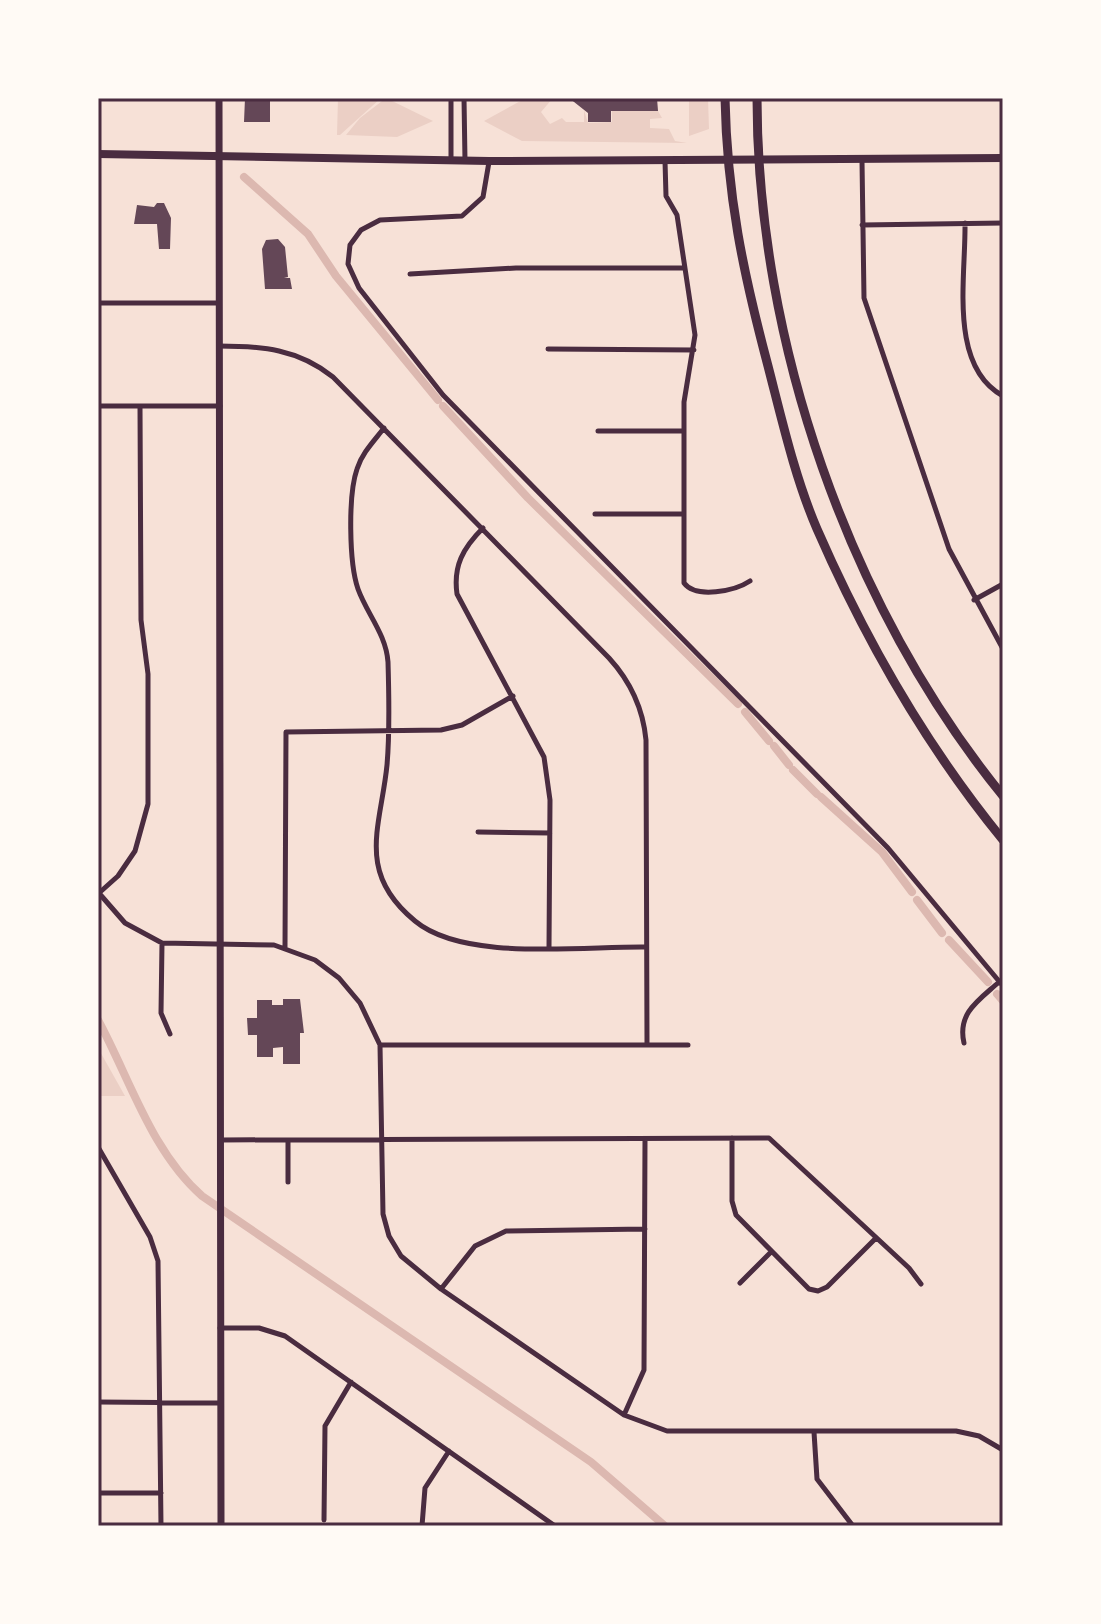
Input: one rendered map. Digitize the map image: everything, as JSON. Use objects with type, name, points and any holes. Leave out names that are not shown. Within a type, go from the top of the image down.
[{"type":"highway","points":[[725,98],[731,199],[738,250],[754,317],[816,526],[861,621],[908,704],[964,793],[1003,840]]},
{"type":"highway","points":[[757,98],[762,198],[779,310],[799,390],[838,509],[875,593],[925,682],[977,764],[1003,796]]},
{"type":"main road","points":[[219,98],[221,1526]]},
{"type":"main road","points":[[98,154],[465,161],[1003,158]]},
{"type":"street","points":[[451,98],[451,160]]},
{"type":"street","points":[[464,98],[465,161]]},
{"type":"street","points":[[489,161],[483,197],[462,216],[380,220],[361,230],[350,245],[348,264],[359,288],[443,395],[888,848],[1001,984],[964,1016],[961,1028],[964,1043]]},
{"type":"street","points":[[665,161],[666,196],[677,215],[682,268],[695,335],[684,395],[683,578],[687,588],[732,590],[750,581]]},
{"type":"street","points":[[862,161],[864,298],[949,549],[1003,649]]},
{"type":"street","points":[[965,223],[967,351],[984,383],[1003,396]]},
{"type":"street","points":[[862,225],[1003,223]]},
{"type":"street","points":[[410,274],[516,268],[682,268]]},
{"type":"street","points":[[98,303],[219,303]]},
{"type":"street","points":[[219,346],[276,349],[308,360],[333,377],[609,658],[634,694],[646,740],[647,1044]]},
{"type":"street","points":[[548,349],[694,350]]},
{"type":"street","points":[[98,406],[220,406]]},
{"type":"street","points":[[140,406],[141,630],[148,674],[148,804],[142,837],[131,859],[98,893],[125,923],[162,943],[285,948],[315,960],[339,978],[360,1003],[380,1045],[383,1214],[389,1236],[408,1264],[624,1415],[637,1423],[667,1431],[956,1431],[979,1436],[1003,1450]]},
{"type":"street","points":[[384,428],[357,468],[353,550],[357,587],[386,649],[388,732],[376,846],[383,878],[401,908],[437,936],[464,945],[646,947]]},
{"type":"street","points":[[598,431],[683,431]]},
{"type":"street","points":[[595,514],[683,514]]},
{"type":"street","points":[[483,528],[460,557],[455,573],[457,594],[544,757],[549,779],[549,947]]},
{"type":"street","points":[[974,600],[1003,584]]},
{"type":"street","points":[[285,948],[286,732],[388,732],[452,728],[513,696]]},
{"type":"street","points":[[478,832],[550,833]]},
{"type":"street","points":[[162,943],[161,1013],[170,1034]]},
{"type":"street","points":[[380,1045],[688,1045]]},
{"type":"street","points":[[732,1138],[734,1211],[804,1285],[818,1291],[827,1287],[875,1239]]},
{"type":"street","points":[[221,1140],[769,1138],[777,1142],[875,1239],[909,1268],[921,1284]]},
{"type":"street","points":[[288,1140],[288,1182]]},
{"type":"street","points":[[624,1415],[640,1387],[644,1370],[645,1140]]},
{"type":"street","points":[[98,1147],[150,1237],[158,1261],[161,1526]]},
{"type":"street","points":[[441,1289],[475,1246],[506,1231],[645,1229]]},
{"type":"street","points":[[740,1283],[771,1252]]},
{"type":"street","points":[[220,1328],[278,1333],[555,1526]]},
{"type":"street","points":[[324,1520],[325,1426],[351,1382]]},
{"type":"street","points":[[98,1402],[221,1403]]},
{"type":"street","points":[[814,1432],[817,1479],[853,1526]]},
{"type":"street","points":[[422,1526],[425,1488],[449,1451]]},
{"type":"street","points":[[98,1493],[161,1493]]},
{"type":"shaded area","points":[[338,98],[381,98],[337,135]]},
{"type":"shaded area","points":[[386,98],[433,121],[397,137],[346,135],[360,118]]},
{"type":"shaded area","points":[[526,98],[553,98],[541,112],[550,124],[562,118],[566,122],[584,122],[584,110],[588,123],[612,122],[612,111],[658,111],[662,118],[650,119],[650,128],[669,129],[675,141],[687,143],[522,141],[484,121]]},
{"type":"shaded area","points":[[689,98],[708,98],[709,129],[689,136]]},
{"type":"shaded area","points":[[98,1048],[125,1096],[98,1096]]},
{"type":"building","points":[[245,98],[270,98],[270,122],[244,122]]},
{"type":"building","points":[[569,98],[657,98],[658,111],[611,111],[611,122],[588,122],[588,113]]},
{"type":"building","points":[[157,203],[164,203],[171,218],[170,249],[159,249],[157,224],[134,224],[137,205],[154,207]]},
{"type":"building","points":[[278,239],[285,247],[288,277],[284,278],[290,278],[292,289],[265,289],[262,249],[266,240]]},
{"type":"building","points":[[283,999],[300,999],[304,1033],[300,1033],[300,1064],[283,1064],[283,1047],[273,1048],[273,1057],[257,1057],[257,1035],[248,1035],[247,1018],[257,1018],[257,1000],[272,1000],[272,1005],[283,1005]]},
{"type":"waterway","points":[[244,177],[308,234],[336,276],[438,400]]},
{"type":"waterway","points":[[443,406],[528,498],[738,704]]},
{"type":"waterway","points":[[745,712],[769,741]]},
{"type":"waterway","points":[[774,746],[789,765]]},
{"type":"waterway","points":[[793,770],[817,794]]},
{"type":"waterway","points":[[821,797],[882,852],[912,892]]},
{"type":"waterway","points":[[917,900],[942,933]]},
{"type":"waterway","points":[[949,940],[988,982]]},
{"type":"waterway","points":[[997,994],[1003,1001]]},
{"type":"waterway","points":[[98,1020],[155,1136],[184,1178],[202,1196],[591,1462],[665,1526]]}]
